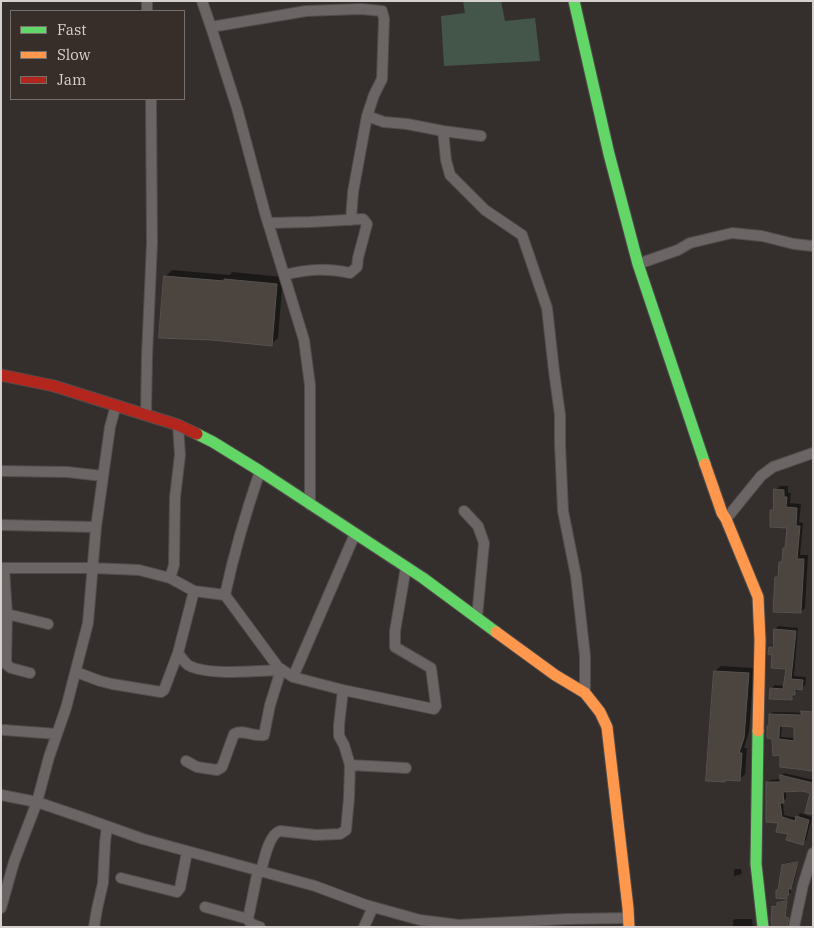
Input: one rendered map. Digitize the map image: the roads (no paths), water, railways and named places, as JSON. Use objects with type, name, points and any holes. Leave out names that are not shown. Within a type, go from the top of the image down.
[{"type":"street","points":[[202,1],[237,108],[268,223],[304,340],[310,385],[310,505]]},
{"type":"street","points":[[574,1],[609,154],[638,264],[722,513],[758,597],[760,640],[756,864],[763,927]]},
{"type":"street","points":[[211,27],[306,11],[361,9],[382,11],[384,19],[382,79],[367,116],[353,192],[351,220]]},
{"type":"street","points":[[146,415],[152,243],[151,100]]},
{"type":"street","points":[[367,116],[384,122],[481,136]]},
{"type":"street","points":[[443,131],[446,160],[450,175],[485,210],[522,235],[547,308],[560,415],[563,511],[576,576],[585,656],[585,693]]},
{"type":"street","points":[[268,223],[363,219],[367,224],[357,267],[350,273],[319,269],[284,275]]},
{"type":"street","points":[[638,264],[678,250],[690,243],[732,233],[762,236],[794,244],[813,246]]},
{"type":"street","points":[[1,375],[54,386],[116,405],[178,425],[213,442],[423,578],[555,675],[585,693],[600,712],[607,728],[629,922],[567,918],[459,925],[420,924],[316,886],[187,852],[143,839],[37,802],[1,794]]},
{"type":"street","points":[[1,908],[14,862],[37,802],[49,757],[66,708],[88,623],[96,527],[110,427],[116,405]]},
{"type":"street","points":[[170,578],[174,565],[175,497],[180,455],[178,425]]},
{"type":"street","points":[[726,519],[761,476],[773,467],[813,453]]},
{"type":"street","points":[[1,471],[67,472],[103,476]]},
{"type":"street","points":[[225,595],[245,515],[260,471]]},
{"type":"street","points":[[464,511],[478,526],[484,543],[477,618]]},
{"type":"street","points":[[1,525],[96,527]]},
{"type":"street","points":[[292,677],[355,534]]},
{"type":"street","points":[[30,673],[11,668],[6,664],[7,614],[2,568],[139,570],[170,578],[194,590],[225,595],[281,670],[292,677],[434,709],[436,706],[431,668],[395,647],[395,631],[406,567]]},
{"type":"street","points":[[76,672],[112,684],[161,692],[166,687],[178,653],[194,590]]},
{"type":"street","points":[[7,614],[48,624]]},
{"type":"street","points":[[178,653],[187,664],[198,669],[238,672],[281,670]]},
{"type":"street","points":[[186,761],[197,766],[217,770],[222,767],[234,734],[238,732],[264,735],[270,705],[281,670]]},
{"type":"street","points":[[248,919],[260,871],[274,833],[280,831],[316,835],[340,834],[346,830],[350,765],[339,736],[343,690]]},
{"type":"street","points":[[4,730],[57,734]]},
{"type":"street","points":[[350,765],[406,768]]},
{"type":"street","points":[[94,927],[103,883],[107,826]]},
{"type":"street","points":[[121,878],[177,892],[180,888],[187,852]]},
{"type":"street","points":[[794,927],[803,885],[813,853]]},
{"type":"street","points":[[205,907],[248,919],[249,922],[260,927]]},
{"type":"street","points":[[364,927],[373,907]]}]
